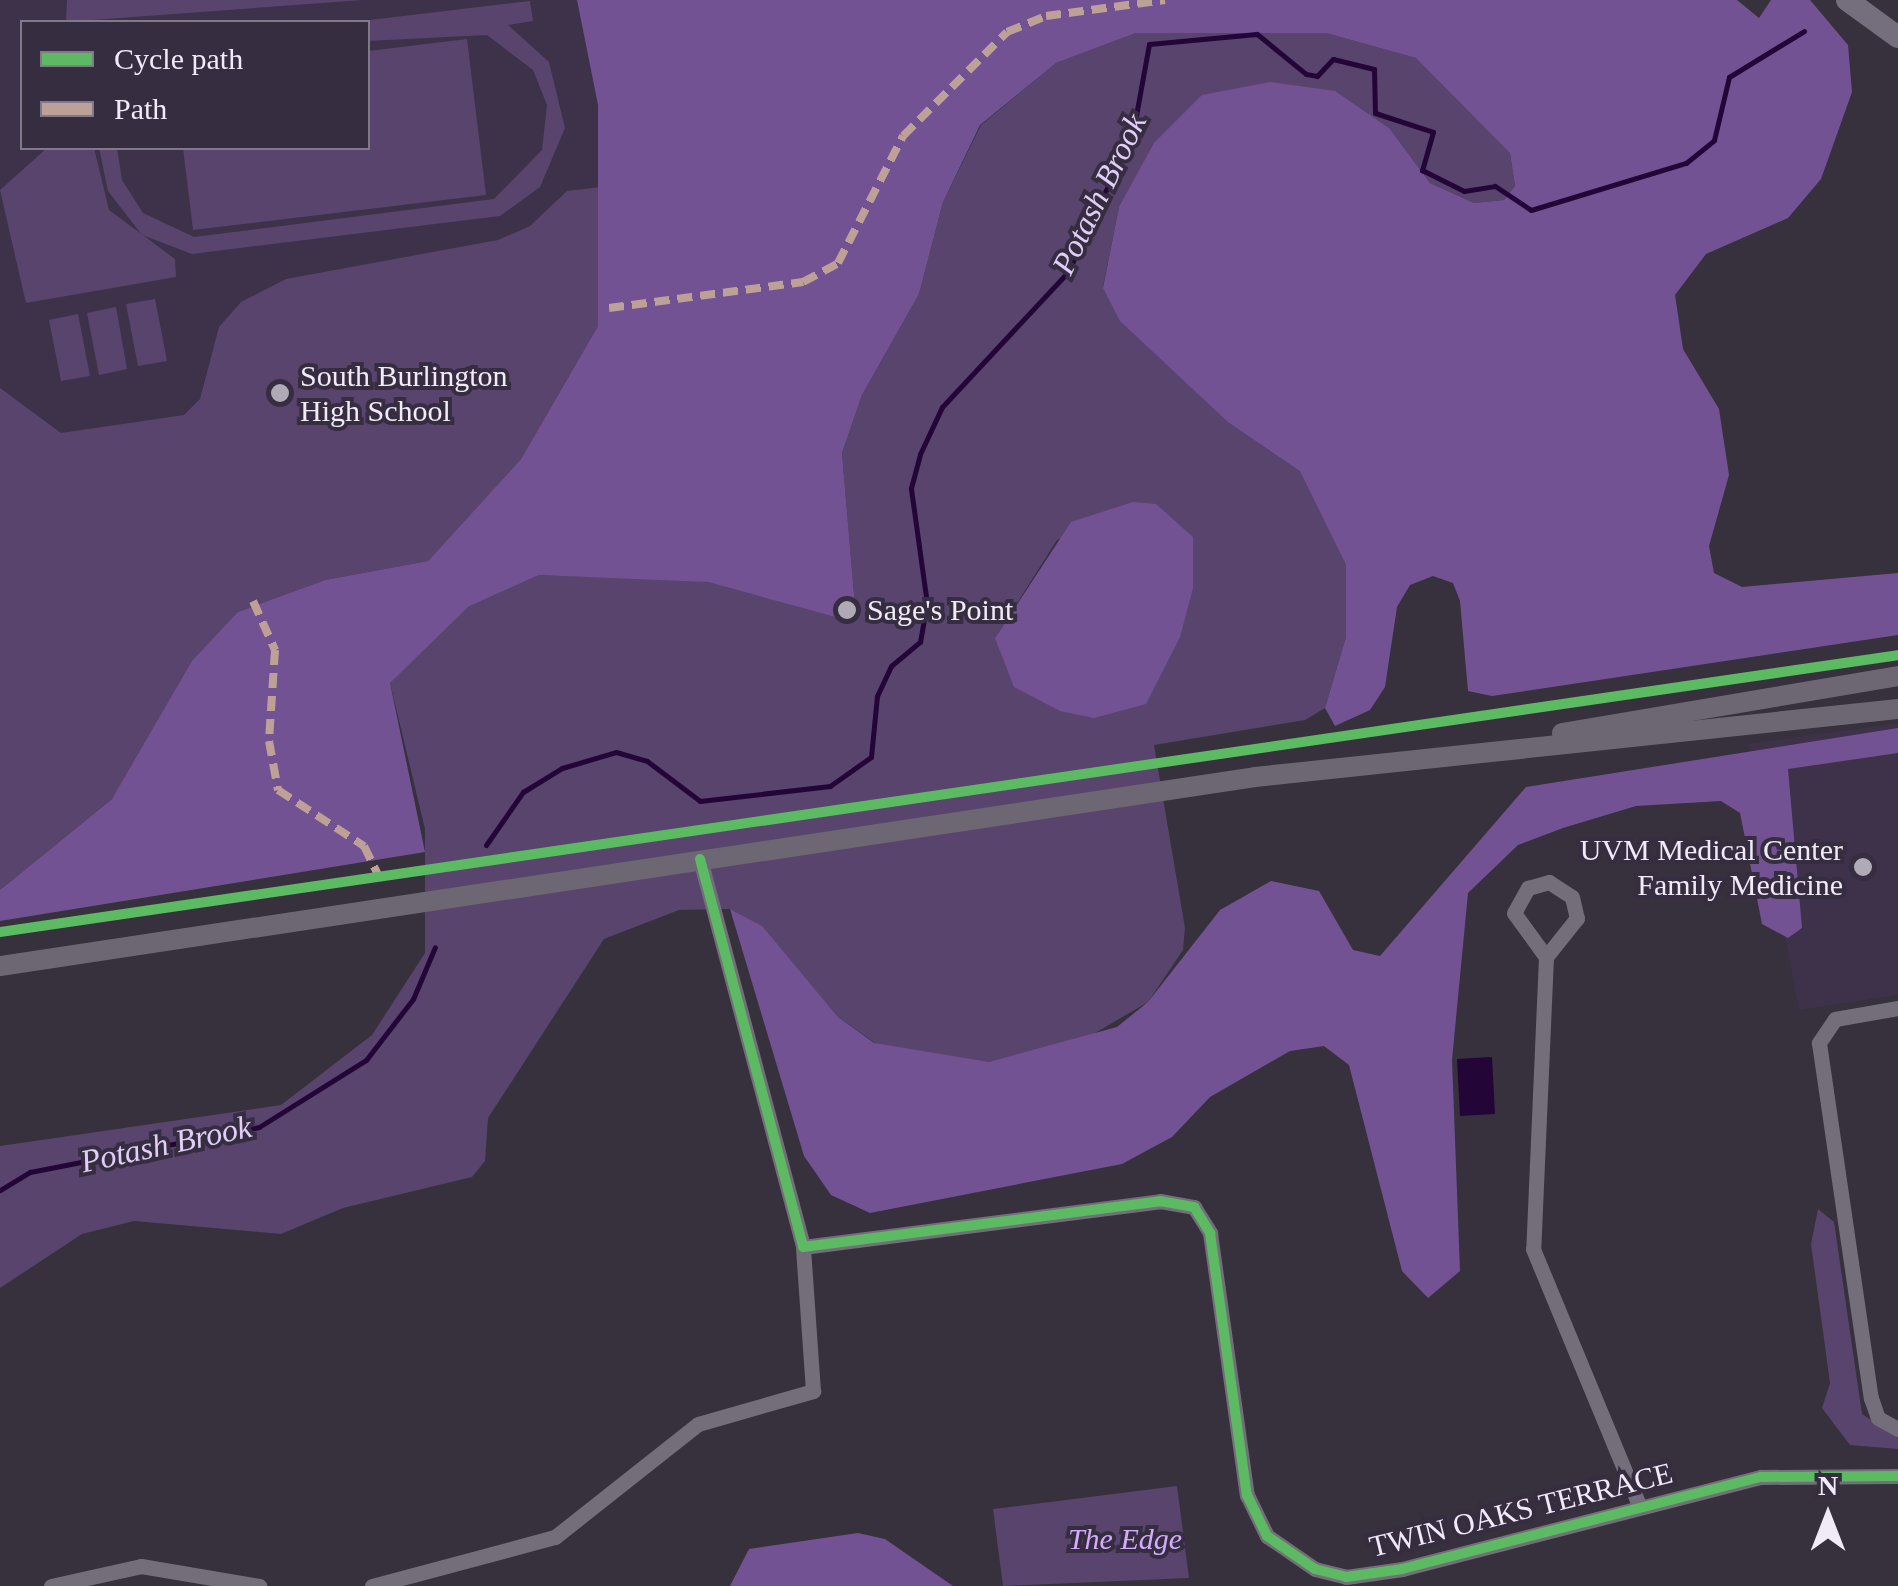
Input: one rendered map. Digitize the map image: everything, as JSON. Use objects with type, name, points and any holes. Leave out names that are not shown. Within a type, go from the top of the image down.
[{"type":"main road","points":[[1847,0],[1898,37]]},
{"type":"main road","points":[[0,966],[700,859],[1466,751],[1898,676]]},
{"type":"main road","points":[[1466,751],[1772,728],[1898,708]]},
{"type":"street","points":[[372,1586],[555,1537],[698,1424],[813,1390],[804,1247],[700,859]]},
{"type":"street","points":[[1546,957],[1514,912],[1522,892],[1549,882],[1572,896],[1578,918],[1546,957],[1533,1249],[1640,1507]]},
{"type":"street","points":[[1898,1008],[1835,1019],[1823,1028],[1819,1052],[1870,1398],[1878,1418],[1898,1428]]},
{"type":"street","name":"TWIN OAKS TERRACE","points":[[804,1247],[1160,1201],[1194,1206],[1210,1233],[1247,1495],[1287,1555],[1346,1576],[1374,1574],[1777,1474],[1898,1476]]},
{"type":"street","points":[[51,1586],[141,1566],[259,1586]]},
{"type":"shaded area","name":"South Burlington High School","points":[[0,0],[577,0],[598,105],[604,256],[0,890]]},
{"type":"shaded area","points":[[577,0],[1737,0],[1759,18],[1771,0],[1810,0],[1848,45],[1852,92],[1821,179],[1788,218],[1706,254],[1675,295],[1683,349],[1719,409],[1729,475],[1709,546],[1714,573],[1742,587],[1898,573],[1898,635],[1492,696],[1468,691],[1460,601],[1453,583],[1433,576],[1410,585],[1397,607],[1385,687],[1370,710],[1335,726],[1325,708],[1346,637],[1346,565],[1300,471],[1229,423],[1120,321],[1103,288],[1119,207],[1154,143],[1202,95],[1270,82],[1335,91],[1390,129],[1430,183],[1474,203],[1504,200],[1515,186],[1510,153],[1416,58],[1326,33],[1136,33],[1056,63],[980,125],[943,202],[919,294],[862,395],[842,453],[855,606],[835,617],[708,582],[539,575],[468,607],[390,683],[425,852],[0,921],[0,890],[112,799],[192,661],[238,612],[325,580],[428,561],[521,459],[598,326],[598,105]]},
{"type":"shaded area","points":[[1133,502],[1156,504],[1193,537],[1193,588],[1180,637],[1146,704],[1094,718],[1060,711],[1014,687],[995,638],[1071,522]]},
{"type":"shaded area","points":[[1898,723],[1898,995],[1799,1010],[1748,744]]},
{"type":"shaded area","points":[[1898,728],[1898,753],[1788,769],[1802,928],[1788,938],[1762,924],[1740,813],[1721,801],[1636,806],[1563,828],[1518,845],[1468,893],[1452,1060],[1460,1271],[1428,1298],[1402,1271],[1349,1065],[1324,1046],[1290,1051],[1210,1097],[1172,1137],[1122,1164],[870,1213],[831,1195],[804,1156],[730,909],[762,926],[838,1017],[874,1043],[989,1062],[1117,1027],[1148,1002],[1220,910],[1271,881],[1319,891],[1353,950],[1380,956],[1526,787]]},
{"type":"shaded area","points":[[1492,1057],[1495,1114],[1460,1116],[1457,1059]]},
{"type":"shaded area","points":[[858,1533],[885,1539],[953,1586],[730,1586],[749,1549]]},
{"type":"green space","points":[[67,0],[363,0],[93,20],[66,20]]},
{"type":"green space","points":[[530,1],[533,21],[508,25],[549,62],[565,128],[540,187],[500,216],[192,254],[142,235],[108,191],[99,150],[117,150],[122,180],[143,213],[194,237],[494,199],[542,150],[547,105],[533,70],[487,35],[370,41],[370,20]]},
{"type":"green space","points":[[1222,28],[1326,33],[1416,58],[1484,119],[1510,153],[1515,186],[1504,200],[1474,203],[1430,183],[1390,129],[1119,207],[1103,287],[1229,423],[1301,471],[1346,565],[1346,637],[1325,708],[1305,720],[1154,745],[1185,928],[1183,950],[1148,1002],[1073,1046],[989,1062],[920,1057],[875,1043],[838,1017],[761,926],[730,909],[679,910],[604,939],[488,1118],[485,1161],[472,1177],[343,1208],[281,1234],[134,1221],[82,1234],[0,1288],[0,1146],[281,1105],[372,1035],[425,953],[425,829],[390,683],[418,649],[468,607],[539,575],[701,580],[835,617],[855,606],[842,453],[862,395],[919,294],[943,202],[981,125],[1056,63],[1136,33]],"holes":[[[1156,504],[995,638],[1057,540]]]},
{"type":"green space","points":[[467,39],[486,195],[193,230],[183,150],[370,150],[370,51]]},
{"type":"green space","points":[[45,150],[94,150],[109,210],[175,259],[176,277],[26,303],[0,190]]},
{"type":"green space","points":[[601,187],[598,326],[521,459],[428,561],[325,580],[238,612],[112,799],[0,890],[0,388],[61,433],[184,415],[200,399],[219,327],[241,302],[286,279],[498,240],[530,226],[567,191]]},
{"type":"green space","points":[[155,299],[167,361],[138,366],[126,304]]},
{"type":"green space","points":[[116,307],[127,369],[99,375],[87,313]]},
{"type":"green space","points":[[78,314],[90,376],[61,381],[49,320]]},
{"type":"green space","points":[[1818,1209],[1834,1222],[1862,1414],[1898,1438],[1898,1449],[1850,1445],[1822,1408],[1830,1383],[1811,1244]]},
{"type":"green space","name":"The Edge","points":[[1177,1486],[1189,1578],[1003,1586],[993,1509]]},
{"type":"waterway","name":"Potash Brook","points":[[486,845],[523,792],[562,768],[616,752],[647,761],[700,801],[830,786],[871,757],[877,696],[891,666],[920,642],[927,604],[911,488],[920,454],[942,407],[1068,272],[1133,132],[1149,44],[1257,34],[1306,74],[1317,76],[1333,59],[1374,69],[1375,113],[1433,132],[1422,170],[1464,191],[1495,186],[1531,210],[1686,163],[1714,140],[1729,77],[1804,31]]},
{"type":"waterway","name":"Potash Brook","points":[[0,1190],[30,1172],[259,1127],[366,1060],[413,999],[435,947]]},
{"type":"marked path","points":[[609,308],[803,282],[838,263],[903,136],[1007,32],[1046,16],[1165,0]]},
{"type":"marked path","points":[[253,601],[275,650],[269,741],[278,790],[364,846],[379,877]]},
{"type":"cycle path","points":[[0,932],[1898,655]]},
{"type":"cycle path","points":[[700,859],[803,1247],[1160,1201],[1194,1207],[1210,1233],[1247,1495],[1267,1536],[1315,1569],[1346,1577],[1402,1569],[1761,1477],[1898,1476]]},
{"type":"place","name":"South Burlington High School","points":[[280,393]]},
{"type":"place","name":"Sage's Point","points":[[847,610]]},
{"type":"place","name":"UVM Medical Center Family Medicine","points":[[1863,867]]}]
